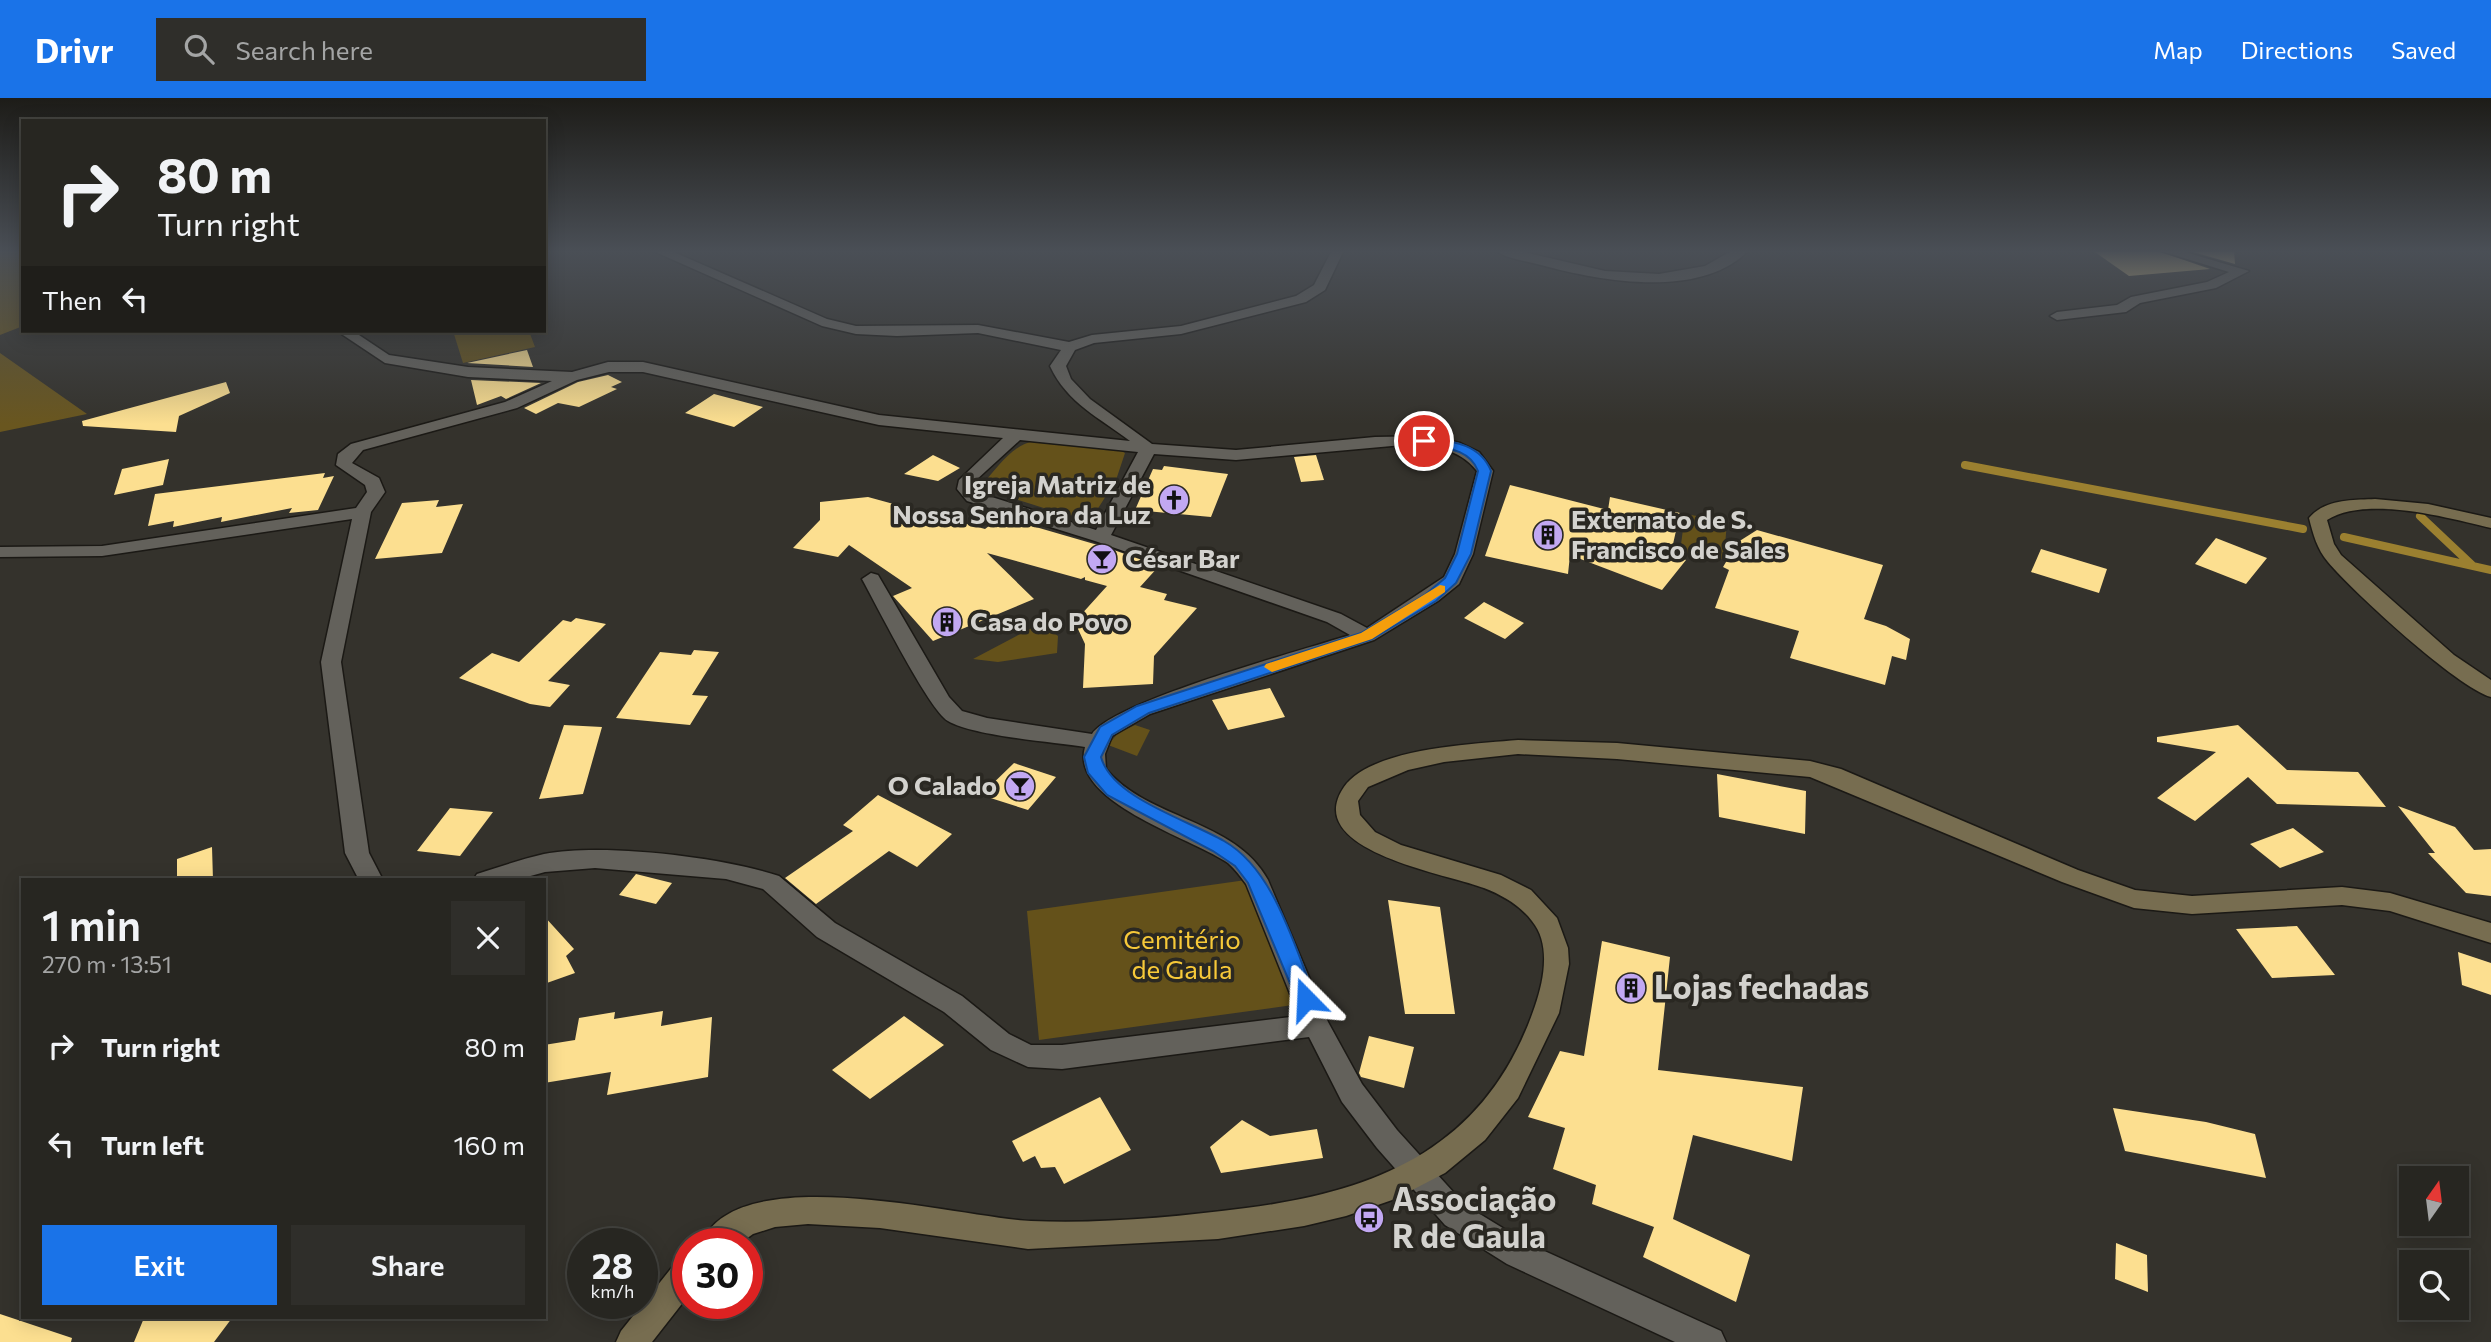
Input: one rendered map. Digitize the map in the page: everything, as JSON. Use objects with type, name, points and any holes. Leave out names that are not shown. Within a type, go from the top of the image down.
[{"type":"main road","points":[[2491,523],[2442,510],[2403,505],[2340,508],[2323,513],[2318,518],[2324,540],[2334,558],[2360,584],[2447,660],[2491,690]]},
{"type":"main road","points":[[739,1228],[746,1223],[790,1211],[829,1209],[1023,1235],[1172,1231],[1307,1212],[1418,1174],[1449,1155],[1474,1134],[1507,1093],[1532,1046],[1546,1010],[1555,974],[1557,949],[1551,927],[1544,917],[1536,906],[1515,891],[1393,851],[1367,838],[1350,819],[1347,800],[1360,781],[1403,763],[1444,754],[1518,747],[1617,751],[1783,765],[1833,775],[2070,876],[2134,899],[2192,905],[2342,896],[2390,902],[2491,933]]},
{"type":"main road","points":[[632,1342],[672,1287]]},
{"type":"street","points":[[790,308],[822,322],[856,330],[897,332],[978,329],[1070,347],[1093,339],[1181,330],[1266,308]]},
{"type":"street","points":[[2057,316],[2123,308]]},
{"type":"street","points":[[347,333],[385,359],[468,372],[572,377]]},
{"type":"street","points":[[1070,347],[1058,366],[1062,378],[1080,397],[1138,439],[1147,449]]},
{"type":"street","points":[[370,878],[357,853],[331,662],[362,512],[376,492],[373,482],[345,465],[344,458],[348,452],[373,441],[511,405],[572,377],[608,367],[643,367],[879,420],[1147,449],[1247,455],[1411,440],[1450,445],[1470,452],[1481,462],[1485,471],[1464,554],[1451,580],[1431,597],[1367,636],[1143,709],[1112,726],[1098,742],[1093,757],[1097,773],[1112,791],[1219,846],[1241,861],[1256,880],[1316,1025],[1352,1093],[1455,1215],[1518,1254],[1710,1342]]},
{"type":"street","points":[[1016,435],[967,480],[966,489],[973,497],[1101,537],[1334,618],[1367,636]]},
{"type":"street","points":[[1101,537],[1147,449]]},
{"type":"street","points":[[0,552],[102,551],[362,512]]},
{"type":"street","points":[[871,579],[941,701],[955,716],[986,724],[1098,742]]},
{"type":"street","points":[[492,878],[545,863],[595,859],[726,870],[771,882],[827,930],[953,1004],[1000,1042],[1028,1056],[1062,1058],[1316,1025]]},
{"type":"green space","points":[[454,333],[530,333],[535,347],[463,363]]},
{"type":"green space","points":[[1034,441],[1120,450],[1125,453],[1116,480],[1097,510],[1069,516],[984,489],[982,485],[1005,458],[1019,447]]},
{"type":"green space","points":[[1685,514],[1727,521],[1724,559],[1680,552]]},
{"type":"green space","points":[[1041,623],[1058,636],[1057,653],[998,662],[973,659]]},
{"type":"green space","points":[[1135,725],[1150,730],[1137,756],[1108,745],[1118,733]]},
{"type":"green space","name":"Cemitério de Gaula","points":[[1246,880],[1293,1005],[1039,1040],[1027,911]]},
{"type":"shaded area","points":[[0,308],[21,308],[21,327],[0,335]]},
{"type":"shaded area","points":[[0,353],[87,414],[0,432]]},
{"type":"building","points":[[527,350],[533,367],[467,363]]},
{"type":"building","points":[[608,375],[622,382],[611,387],[617,389],[579,407],[558,403],[536,414],[524,408],[578,382]]},
{"type":"building","points":[[471,380],[541,383],[506,399],[501,396],[477,405]]},
{"type":"building","points":[[226,382],[230,393],[179,416],[176,432],[83,426],[82,421]]},
{"type":"building","points":[[714,394],[763,407],[734,427],[685,413]]},
{"type":"building","points":[[933,455],[960,468],[938,481],[904,474]]},
{"type":"building","points":[[1316,455],[1324,480],[1301,482],[1294,457]]},
{"type":"building","points":[[169,459],[163,485],[114,495],[122,469]]},
{"type":"building","name":"Igreja Matriz de Nossa Senhora da Luz","points":[[1164,466],[1228,474],[1211,517],[1135,510],[1153,469],[1162,470]]},
{"type":"building","points":[[325,473],[323,478],[334,476],[318,510],[289,513],[292,508],[221,522],[222,517],[173,527],[174,521],[148,526],[155,494]]},
{"type":"building","name":"Externato de S. Francisco de Sales","points":[[1510,485],[1608,510],[1610,497],[1680,513],[1671,553],[1686,560],[1662,590],[1570,555],[1568,574],[1485,556]]},
{"type":"building","points":[[868,497],[985,529],[1001,517],[1108,548],[1159,566],[1140,587],[1167,594],[1164,600],[1197,608],[1154,656],[1153,684],[1083,688],[1085,644],[1078,629],[1079,617],[1107,586],[1085,580],[1085,577],[1081,579],[987,553],[1034,599],[933,641],[893,596],[912,588],[849,545],[838,557],[793,548],[820,520],[820,502]]},
{"type":"building","points":[[439,500],[436,507],[463,504],[442,553],[375,559],[402,503]]},
{"type":"building","points":[[1757,530],[1883,565],[1864,619],[1886,626],[1910,639],[1906,660],[1892,656],[1885,685],[1790,658],[1799,631],[1715,608],[1729,570],[1723,567],[1738,542]]},
{"type":"building","points":[[2216,538],[2267,558],[2246,584],[2195,564]]},
{"type":"building","points":[[2041,549],[2107,569],[2099,593],[2031,572]]},
{"type":"building","points":[[1484,602],[1524,623],[1505,639],[1464,618]]},
{"type":"building","points":[[576,618],[606,624],[548,681],[570,685],[550,707],[530,704],[459,678],[492,653],[519,662],[563,620],[571,622]]},
{"type":"building","points":[[694,650],[719,652],[692,695],[708,696],[690,725],[616,718],[660,652],[691,655]]},
{"type":"building","points":[[1270,688],[1285,717],[1228,730],[1212,700]]},
{"type":"building","points":[[564,725],[602,727],[583,794],[539,799]]},
{"type":"building","points":[[2238,725],[2287,770],[2358,772],[2386,807],[2277,804],[2248,777],[2195,821],[2157,798],[2216,752],[2157,742],[2157,737]]},
{"type":"building","name":"O Calado","points":[[1014,763],[1056,777],[1028,810],[981,795]]},
{"type":"building","points":[[1717,774],[1806,791],[1805,834],[1719,817]]},
{"type":"building","points":[[878,795],[952,834],[917,867],[889,851],[816,904],[785,878],[853,831],[843,825]]},
{"type":"building","points":[[2398,806],[2455,827],[2474,850],[2491,849],[2491,896],[2466,893],[2428,853],[2435,853]]},
{"type":"building","points":[[450,808],[493,812],[460,856],[417,851]]},
{"type":"building","points":[[2293,828],[2324,852],[2280,868],[2250,844]]},
{"type":"building","points":[[212,847],[213,878],[177,878],[177,859]]},
{"type":"building","points":[[636,874],[672,883],[656,904],[619,895]]},
{"type":"building","points":[[1388,900],[1440,907],[1455,1014],[1405,1014]]},
{"type":"building","points":[[546,918],[574,949],[566,956],[575,973],[546,983]]},
{"type":"building","points":[[2297,926],[2335,975],[2272,978],[2236,929]]},
{"type":"building","points":[[1602,941],[1670,957],[1658,1070],[1803,1087],[1792,1161],[1693,1135],[1673,1219],[1750,1255],[1736,1302],[1643,1257],[1654,1227],[1592,1204],[1596,1185],[1553,1169],[1565,1128],[1528,1117],[1560,1051],[1584,1056]]},
{"type":"building","points":[[2458,952],[2491,963],[2491,995],[2462,985]]},
{"type":"building","points":[[663,1011],[661,1026],[712,1017],[708,1077],[607,1095],[611,1072],[546,1083],[546,1045],[575,1040],[579,1018],[615,1012],[614,1019]]},
{"type":"building","points":[[904,1016],[944,1045],[870,1099],[832,1070]]},
{"type":"building","points":[[1369,1036],[1414,1047],[1404,1088],[1361,1077],[1359,1073]]},
{"type":"building","points":[[1100,1097],[1131,1150],[1064,1184],[1055,1167],[1041,1168],[1035,1156],[1023,1162],[1012,1141]]},
{"type":"building","points":[[2113,1108],[2206,1122],[2255,1134],[2266,1178],[2125,1151]]},
{"type":"building","points":[[1242,1120],[1270,1136],[1317,1129],[1323,1158],[1221,1173],[1210,1147]]},
{"type":"building","points":[[2116,1243],[2147,1255],[2148,1292],[2115,1279]]},
{"type":"building","points":[[0,1314],[72,1338],[71,1342],[0,1342]]},
{"type":"building","points":[[144,1319],[231,1319],[214,1342],[134,1342]]},
{"type":"waterway","points":[[1965,465],[2303,529]]},
{"type":"waterway","points":[[2420,516],[2472,565]]},
{"type":"waterway","points":[[2344,537],[2491,570]]},
{"type":"slow traffic","points":[[1272,667],[1367,636],[1440,589]]},
{"type":"place","name":"Igreja Matriz de Nossa Senhora da Luz","points":[[1174,500]]},
{"type":"place","name":"Externato de S. Francisco de Sales","points":[[1548,535]]},
{"type":"place","name":"César Bar","points":[[1102,559]]},
{"type":"place","name":"Casa do Povo","points":[[947,622]]},
{"type":"place","name":"O Calado","points":[[1020,786]]},
{"type":"place","name":"Lojas fechadas","points":[[1631,988]]},
{"type":"place","name":"Associação R de Gaula","points":[[1369,1218]]},
{"type":"route","points":[[1306,999],[1256,880],[1241,861],[1219,846],[1112,791],[1097,773],[1093,757],[1105,731],[1143,709],[1367,636],[1431,597],[1451,580],[1464,554],[1485,471],[1481,462],[1470,452],[1450,445],[1424,441]]}]
